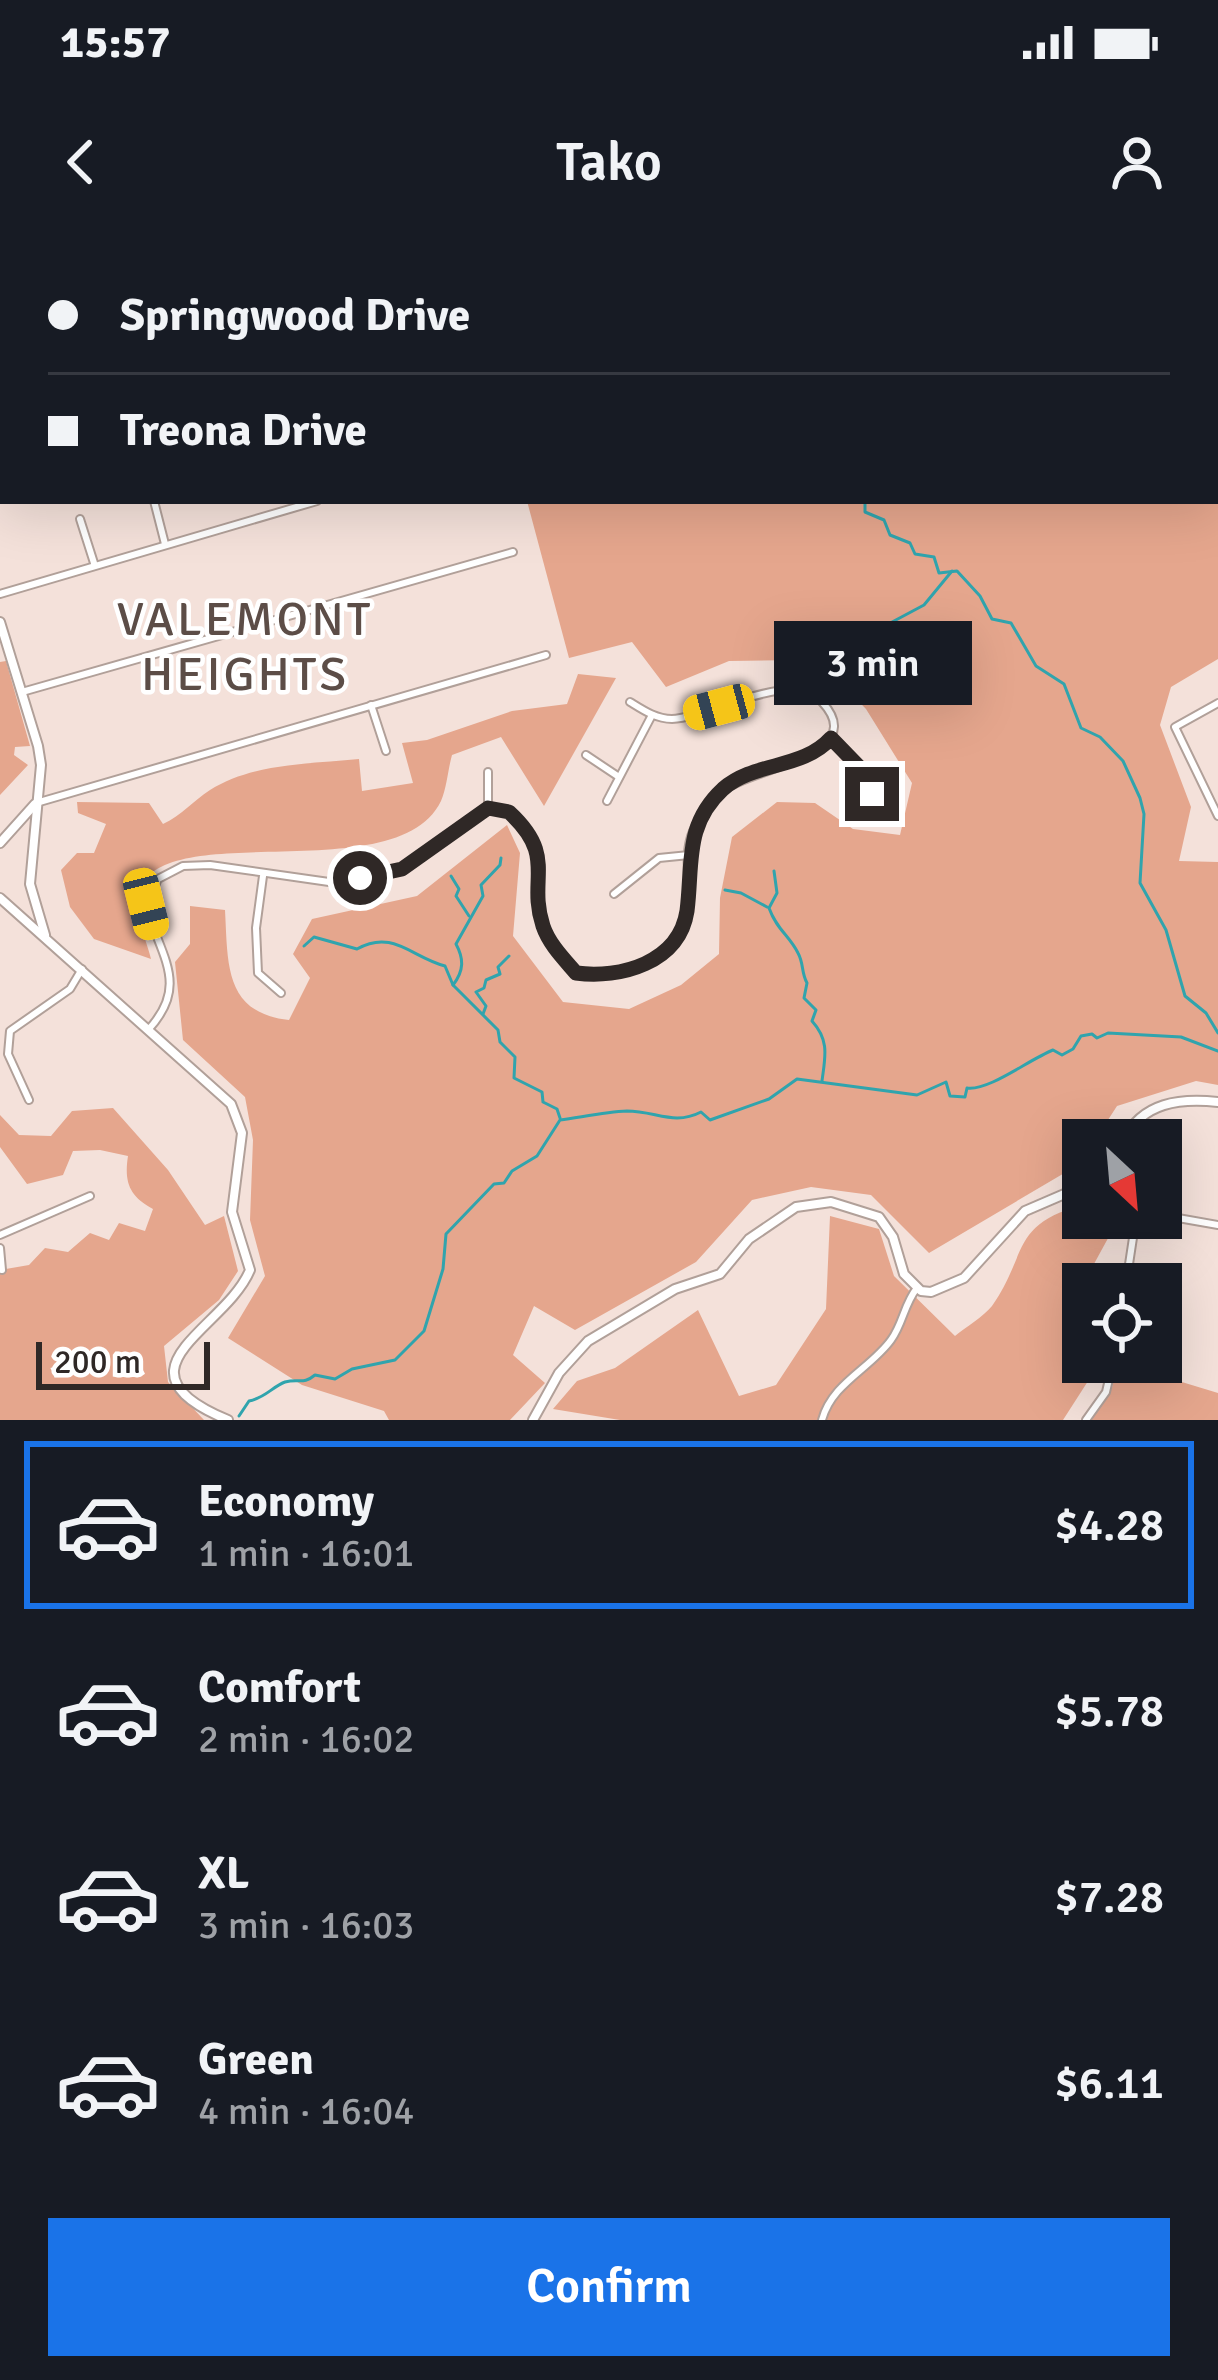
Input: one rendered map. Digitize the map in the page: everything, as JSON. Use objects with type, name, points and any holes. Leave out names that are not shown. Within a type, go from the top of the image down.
[{"type":"street","points":[[155,504],[165,545]]},
{"type":"street","points":[[0,594],[94,562],[306,504]]},
{"type":"street","points":[[80,519],[94,562]]},
{"type":"street","points":[[22,692],[513,552]]},
{"type":"street","points":[[0,622],[41,765],[30,884],[45,936]]},
{"type":"street","points":[[0,843],[36,803],[546,655]]},
{"type":"street","points":[[148,1030],[166,1011],[172,989],[146,904],[158,879],[183,866],[210,865],[329,882],[402,869],[488,808],[509,812],[535,842],[541,864],[542,923],[576,973],[602,976],[635,970],[660,956],[687,914],[692,831],[725,788],[752,773],[817,754],[831,738],[832,718],[807,691],[782,690],[672,718],[652,715],[630,702]]},
{"type":"street","points":[[1218,703],[1175,727],[1218,816]]},
{"type":"street","points":[[371,705],[386,751]]},
{"type":"street","points":[[607,801],[652,715]]},
{"type":"street","points":[[831,738],[864,772],[872,794]]},
{"type":"street","points":[[586,755],[619,777]]},
{"type":"street","points":[[488,772],[488,808]]},
{"type":"street","points":[[614,894],[659,858],[688,855]]},
{"type":"street","points":[[263,876],[255,954],[258,973],[281,993]]},
{"type":"street","points":[[0,898],[231,1104],[242,1133],[232,1212],[250,1270],[242,1291],[175,1358],[175,1377],[184,1394],[196,1407],[226,1419]]},
{"type":"street","points":[[29,1100],[4,1056],[10,1031],[70,989],[82,969]]},
{"type":"street","points":[[1140,1119],[1153,1109],[1192,1099],[1218,1102]]},
{"type":"street","points":[[533,1420],[559,1373],[588,1341],[675,1289],[720,1274],[749,1239],[796,1207],[831,1202],[879,1217],[893,1238],[904,1274],[916,1288],[931,1292],[952,1286],[975,1267],[1025,1210],[1062,1195]]},
{"type":"street","points":[[0,1235],[90,1196]]},
{"type":"street","points":[[1182,1219],[1218,1225]]},
{"type":"street","points":[[0,1249],[2,1270]]},
{"type":"street","points":[[822,1420],[842,1386],[893,1337],[916,1288]]},
{"type":"street","points":[[1086,1420],[1108,1383]]},
{"type":"shaded area","points":[[528,504],[1218,504],[1218,659],[1171,687],[1160,725],[1191,807],[1179,861],[1218,862],[1218,1085],[1196,1081],[1117,1106],[1109,1119],[1062,1119],[1062,1174],[929,1253],[871,1195],[811,1187],[752,1200],[696,1262],[575,1330],[534,1306],[513,1355],[545,1383],[510,1420],[389,1420],[384,1411],[302,1385],[228,1338],[265,1276],[250,1220],[253,1140],[245,1097],[183,1040],[175,962],[190,944],[190,906],[225,910],[229,967],[241,996],[268,1015],[289,1020],[310,978],[293,954],[312,919],[417,896],[507,825],[520,853],[513,936],[563,1002],[629,1009],[681,985],[719,954],[720,898],[732,837],[777,802],[815,803],[853,829],[900,835],[912,783],[866,709],[832,674],[795,660],[729,661],[666,687],[632,642],[569,658]]},
{"type":"shaded area","points":[[6,661],[30,746],[15,747],[14,755],[28,765],[0,795],[0,662]]},
{"type":"shaded area","points":[[578,674],[616,678],[544,806],[501,737],[452,755],[441,801],[415,829],[374,844],[178,860],[148,876],[137,904],[151,959],[94,939],[70,907],[61,870],[77,853],[94,853],[106,824],[78,813],[77,802],[149,803],[163,824],[210,790],[245,774],[359,759],[362,791],[413,783],[402,743],[427,740],[512,711],[567,704]]},
{"type":"shaded area","points":[[113,1108],[168,1170],[205,1225],[224,1216],[238,1271],[219,1300],[164,1346],[168,1382],[204,1420],[0,1420],[0,1270],[29,1265],[45,1248],[68,1252],[90,1233],[109,1240],[119,1223],[145,1231],[153,1209],[130,1187],[128,1156],[100,1150],[73,1151],[63,1175],[27,1184],[0,1147],[0,1115],[19,1135],[51,1136],[72,1111]]},
{"type":"shaded area","points":[[1060,1213],[1062,1239],[1108,1239],[1094,1263],[1062,1263],[1062,1383],[1087,1383],[1063,1420],[620,1420],[553,1409],[577,1381],[615,1368],[698,1310],[739,1396],[776,1385],[826,1309],[830,1216],[879,1229],[894,1276],[955,1336],[992,1306],[1032,1232]]},
{"type":"shaded area","points":[[1182,1382],[1218,1393],[1218,1420],[1091,1420],[1113,1383]]},
{"type":"waterway","points":[[865,504],[865,512],[884,520],[890,535],[910,543],[915,554],[934,557],[939,573],[957,571],[980,596],[992,619],[1011,623],[1036,666],[1064,684],[1081,728],[1100,737],[1123,761],[1144,814],[1140,883],[1166,930],[1185,996],[1206,1013],[1218,1033]]},
{"type":"waterway","points":[[864,637],[924,605],[952,571]]},
{"type":"waterway","points":[[834,660],[857,642]]},
{"type":"waterway","points":[[501,858],[481,885],[483,896],[456,944],[462,965],[453,985],[498,1030],[500,1042],[515,1057],[514,1078],[542,1092],[543,1102],[557,1109],[560,1118]]},
{"type":"waterway","points":[[774,871],[777,893],[769,908],[801,961],[807,983],[804,998],[816,1010],[812,1021],[824,1042],[822,1081]]},
{"type":"waterway","points":[[451,876],[459,889],[456,896],[469,916]]},
{"type":"waterway","points":[[725,890],[767,907]]},
{"type":"waterway","points":[[304,946],[314,937],[357,949],[392,943],[445,966],[453,985]]},
{"type":"waterway","points":[[483,1014],[486,1006],[476,992],[500,974],[498,967],[509,956]]},
{"type":"waterway","points":[[239,1416],[249,1401],[285,1382],[315,1375],[335,1379],[352,1369],[395,1360],[424,1331],[443,1269],[446,1234],[494,1184],[504,1183],[512,1171],[537,1156],[560,1120],[627,1111],[673,1118],[701,1112],[710,1120],[769,1099],[797,1079],[917,1095],[946,1082],[950,1096],[965,1097],[967,1088],[997,1080],[1053,1050],[1062,1055],[1081,1036],[1092,1034],[1097,1038],[1108,1033],[1181,1037],[1218,1051]]},
{"type":"district","name":"VALEMONT HEIGHTS","points":[[245,646]]},
{"type":"route","points":[[360,878],[402,869],[488,808],[509,812],[535,842],[541,864],[542,923],[555,948],[576,973],[602,976],[635,970],[660,956],[676,937],[687,914],[692,831],[725,788],[752,773],[817,754],[831,738],[864,772],[872,794]]}]
